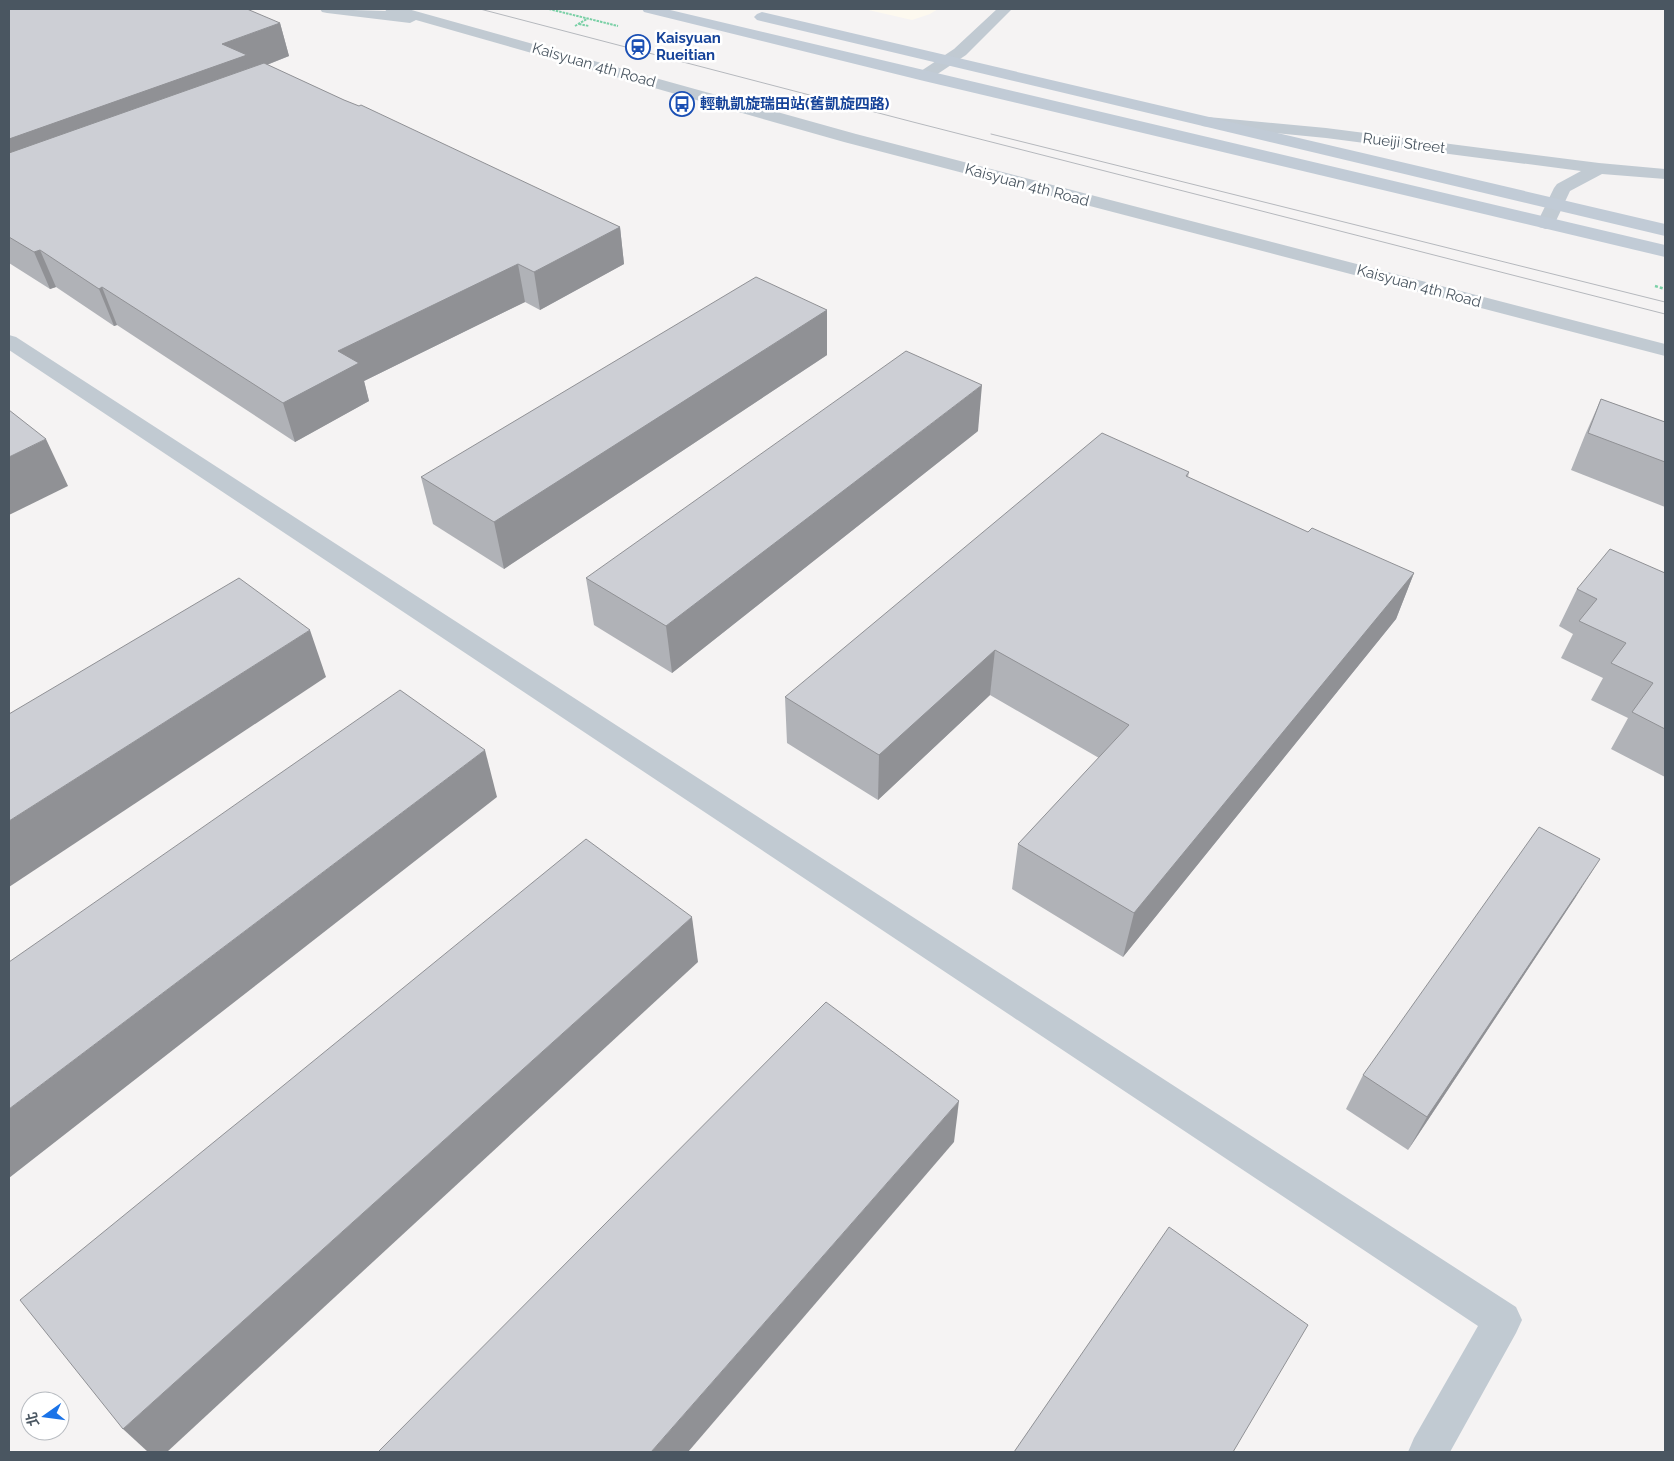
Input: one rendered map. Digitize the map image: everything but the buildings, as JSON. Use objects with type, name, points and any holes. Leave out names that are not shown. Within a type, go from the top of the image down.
[{"type":"street","points":[[327,9],[442,22]]},
{"type":"street","name":"Kaisyuan 4th Road","points":[[392,9],[850,138],[1665,350]]},
{"type":"street","points":[[649,9],[1665,251]]},
{"type":"street","points":[[924,76],[948,61],[1005,9]]},
{"type":"street","points":[[746,13],[1665,230]]},
{"type":"street","name":"Rueiji Street","points":[[1208,122],[1326,133],[1599,168]]},
{"type":"street","points":[[1546,223],[1563,188],[1599,168],[1665,174]]},
{"type":"street","points":[[9,342],[1503,1320],[1428,1452]]},
{"type":"path","points":[[579,24],[588,26]]},
{"type":"shaded area","points":[[864,9],[938,9],[912,20]]},
{"type":"tram line","points":[[480,9],[913,122],[1665,314]]},
{"type":"tram line","points":[[991,134],[1665,302]]},
{"type":"place","name":"Kaisyuan Rueitian","points":[[638,47]]},
{"type":"place","name":"輕軌凱旋瑞田站(舊凱旋四路)","points":[[682,104]]}]
